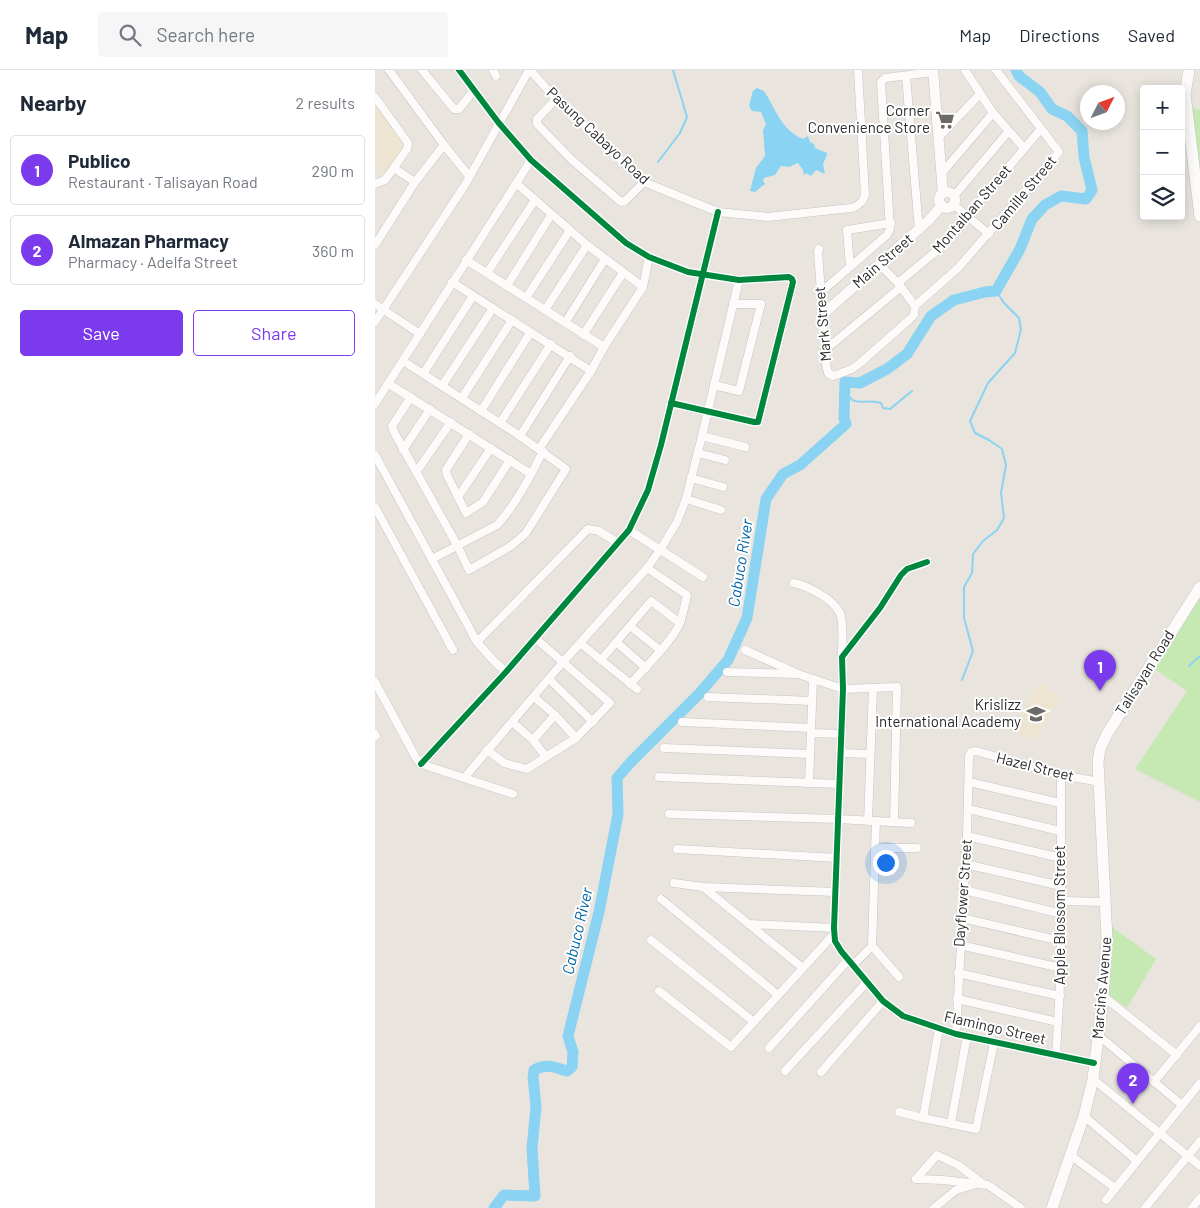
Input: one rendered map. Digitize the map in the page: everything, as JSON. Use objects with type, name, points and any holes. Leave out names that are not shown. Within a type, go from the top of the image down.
[{"type":"main road","points":[[1189,70],[1185,94],[1200,216]]},
{"type":"main road","name":"Talisayan Road","points":[[1098,762],[1110,728],[1200,587]]},
{"type":"main road","name":"Marcin's Avenue","points":[[1052,1208],[1084,1116],[1093,1079],[1107,961],[1106,902],[1098,762]]},
{"type":"street","points":[[389,70],[443,145],[469,176]]},
{"type":"street","points":[[422,70],[454,109],[459,109],[474,90]]},
{"type":"street","points":[[459,70],[498,122],[531,160],[626,243],[649,257],[688,272],[739,280],[789,277],[792,279],[793,282],[759,420],[754,422],[671,403]]},
{"type":"street","points":[[375,322],[469,176],[529,70]]},
{"type":"street","name":"Pasung Cabayo Road","points":[[529,70],[556,100],[644,182],[718,212],[768,217],[851,208],[860,204],[865,195],[858,70]]},
{"type":"street","points":[[965,70],[993,113],[1024,148]]},
{"type":"street","name":"Camille Street","points":[[915,306],[958,268],[1059,152],[1040,130],[996,70]]},
{"type":"street","points":[[821,292],[887,235],[891,223],[881,82],[885,78],[933,71],[943,193],[939,200],[941,205],[949,208],[1008,132]]},
{"type":"street","points":[[907,76],[919,230]]},
{"type":"street","points":[[938,138],[980,94]]},
{"type":"street","points":[[375,97],[408,143],[407,149],[385,180],[375,184]]},
{"type":"street","points":[[556,100],[537,119],[537,124],[572,160],[621,202],[625,201],[644,182]]},
{"type":"street","points":[[941,174],[993,113]]},
{"type":"street","name":"Montalban Street","points":[[825,350],[940,248],[1040,130]]},
{"type":"street","points":[[375,245],[415,182],[443,145]]},
{"type":"street","points":[[375,404],[531,160]]},
{"type":"street","points":[[394,168],[415,182]]},
{"type":"street","points":[[516,183],[587,245],[623,274],[643,287]]},
{"type":"street","points":[[943,193],[951,193],[954,201],[989,234]]},
{"type":"street","points":[[487,274],[535,200]]},
{"type":"street","name":"Main Street","points":[[822,315],[919,230],[941,205]]},
{"type":"street","points":[[421,764],[506,672],[629,530],[647,490],[671,403],[718,212]]},
{"type":"street","points":[[507,286],[551,215]]},
{"type":"street","points":[[850,266],[847,230],[891,223]]},
{"type":"street","points":[[526,298],[570,230]]},
{"type":"street","points":[[545,310],[587,245]]},
{"type":"street","name":"Mark Street","points":[[819,248],[822,315],[828,373],[833,376],[852,369],[914,315],[915,306]]},
{"type":"street","points":[[432,558],[497,525],[505,517],[531,474],[541,450],[643,287],[649,257]]},
{"type":"street","points":[[565,323],[605,259]]},
{"type":"street","points":[[466,260],[604,347]]},
{"type":"street","points":[[879,264],[900,285],[915,306]]},
{"type":"street","points":[[583,335],[623,274]]},
{"type":"street","points":[[464,778],[563,662],[647,568],[677,522],[698,453],[739,280]]},
{"type":"street","points":[[452,282],[591,370]]},
{"type":"street","points":[[423,374],[473,296]]},
{"type":"street","points":[[375,304],[420,334]]},
{"type":"street","points":[[714,385],[739,391],[761,304],[733,304]]},
{"type":"street","points":[[442,386],[493,308]]},
{"type":"street","points":[[463,398],[513,320]]},
{"type":"street","points":[[481,411],[530,333]]},
{"type":"street","points":[[501,424],[551,344]]},
{"type":"street","points":[[520,436],[569,356]]},
{"type":"street","points":[[403,361],[463,398],[566,468],[526,533],[511,546],[469,570],[417,471],[394,432],[392,426],[411,397]]},
{"type":"street","points":[[389,384],[531,474]]},
{"type":"street","points":[[403,450],[430,409]]},
{"type":"street","points":[[417,471],[451,422]]},
{"type":"street","points":[[469,434],[447,470],[447,474],[467,513],[483,502],[510,460]]},
{"type":"street","points":[[702,436],[745,447]]},
{"type":"street","points":[[458,497],[491,448]]},
{"type":"street","points":[[698,453],[725,460]]},
{"type":"street","points":[[375,456],[477,642],[506,672]]},
{"type":"street","points":[[691,478],[723,487]]},
{"type":"street","points":[[685,499],[721,510]]},
{"type":"street","points":[[375,507],[453,650]]},
{"type":"street","points":[[477,642],[588,529],[599,531],[618,543]]},
{"type":"street","points":[[629,530],[703,577]]},
{"type":"street","points":[[842,657],[880,608],[901,575],[907,569],[927,562]]},
{"type":"street","points":[[630,684],[673,635],[680,623],[687,595],[647,568]]},
{"type":"street","points":[[659,991],[731,1047],[834,931],[843,688],[840,614],[836,608],[815,591],[794,583]]},
{"type":"street","points":[[601,660],[651,601],[680,623]]},
{"type":"street","points":[[630,626],[660,650]]},
{"type":"street","points":[[487,750],[504,763],[527,769],[576,738],[611,703],[535,638]]},
{"type":"street","points":[[616,642],[646,668]]},
{"type":"street","points":[[580,643],[637,690]]},
{"type":"street","points":[[745,650],[798,674],[843,688],[897,687],[894,822]]},
{"type":"street","points":[[727,672],[798,674]]},
{"type":"street","points":[[549,679],[593,722]]},
{"type":"street","points":[[809,783],[813,679]]},
{"type":"street","points":[[375,682],[421,764],[513,794]]},
{"type":"street","points":[[873,688],[870,754],[872,821],[876,848],[872,946],[899,977]]},
{"type":"street","points":[[534,697],[555,715],[576,738]]},
{"type":"street","points":[[708,697],[813,701]]},
{"type":"street","points":[[533,740],[555,715]]},
{"type":"street","points":[[512,722],[533,740],[546,758]]},
{"type":"street","points":[[682,722],[841,734]]},
{"type":"street","points":[[664,748],[810,754]]},
{"type":"street","name":"Hazel Street","points":[[971,752],[1061,775],[1100,782]]},
{"type":"street","name":"Dayflower Street","points":[[956,1034],[967,836],[969,756],[971,752]]},
{"type":"street","points":[[841,753],[870,754]]},
{"type":"street","name":"Apple Blossom Street","points":[[1056,1055],[1062,914],[1061,775]]},
{"type":"street","points":[[659,777],[839,784]]},
{"type":"street","points":[[969,782],[1060,803]]},
{"type":"street","points":[[968,809],[1061,830]]},
{"type":"street","points":[[669,814],[911,823]]},
{"type":"street","points":[[967,836],[1061,858]]},
{"type":"street","points":[[876,848],[917,848]]},
{"type":"street","points":[[677,849],[837,858]]},
{"type":"street","points":[[965,864],[1061,886]]},
{"type":"street","points":[[675,884],[703,887],[835,892]]},
{"type":"street","points":[[703,887],[803,968]]},
{"type":"street","points":[[964,890],[1062,914]]},
{"type":"street","points":[[661,899],[778,995]]},
{"type":"street","points":[[1061,902],[1106,902]]},
{"type":"street","points":[[962,918],[1061,941]]},
{"type":"street","points":[[749,924],[834,931]]},
{"type":"street","name":"Flamingo Street","points":[[834,931],[837,946],[883,1001],[903,1016],[956,1034],[1094,1063]]},
{"type":"street","points":[[651,940],[754,1022]]},
{"type":"street","points":[[960,945],[1061,968]]},
{"type":"street","points":[[769,1048],[851,962],[872,946]]},
{"type":"street","points":[[959,973],[1060,996]]},
{"type":"street","points":[[785,1071],[867,982]]},
{"type":"street","points":[[1103,996],[1177,1055]]},
{"type":"street","points":[[957,999],[1058,1022]]},
{"type":"street","points":[[821,1072],[883,1001]]},
{"type":"street","points":[[1154,1082],[1200,1026]]},
{"type":"street","points":[[923,1118],[939,1029]]},
{"type":"street","points":[[1098,1035],[1182,1105]]},
{"type":"street","points":[[951,1123],[967,1036]]},
{"type":"street","points":[[899,1112],[976,1129],[994,1043]]},
{"type":"street","points":[[1093,1079],[1200,1166]]},
{"type":"street","points":[[1106,1200],[1200,1083]]},
{"type":"street","points":[[1084,1116],[1137,1161]]},
{"type":"street","points":[[1145,1208],[1200,1141]]},
{"type":"street","points":[[983,1184],[958,1164],[937,1155],[916,1180],[928,1179],[983,1184],[992,1187],[1021,1208]]},
{"type":"street","points":[[1070,1155],[1115,1188]]},
{"type":"street","points":[[934,1208],[956,1190],[983,1184]]},
{"type":"street","points":[[1192,1208],[1200,1198]]},
{"type":"shaded area","points":[[375,101],[410,146],[384,179],[375,165]]},
{"type":"shaded area","name":"Krislizz International Academy","points":[[1040,682],[1060,696],[1036,741],[1010,731]]},
{"type":"green space","points":[[1191,107],[1200,110],[1200,168]]},
{"type":"green space","points":[[1200,592],[1200,802],[1135,769],[1187,691],[1153,668]]},
{"type":"green space","points":[[1111,926],[1156,959],[1127,1008],[1106,993]]},
{"type":"water","points":[[757,88],[764,91],[784,125],[789,130],[803,139],[808,136],[815,148],[827,153],[823,164],[825,174],[816,170],[811,176],[806,173],[804,175],[798,163],[789,167],[781,166],[775,175],[764,178],[765,184],[755,192],[750,191],[756,168],[765,156],[763,130],[766,124],[761,112],[752,111],[749,106],[753,91]]},
{"type":"waterway","points":[[658,162],[680,133],[687,117],[673,70]]},
{"type":"waterway","name":"Cabuco River","points":[[494,1208],[504,1195],[535,1196],[532,1148],[536,1107],[534,1070],[547,1066],[567,1071],[572,1067],[573,1052],[568,1036],[599,912],[618,814],[617,778],[699,694],[728,660],[747,618],[766,499],[783,474],[800,465],[846,424],[844,418],[845,382],[860,383],[887,369],[907,354],[931,316],[954,300],[996,291],[1020,249],[1032,219],[1045,205],[1061,196],[1086,199],[1092,190],[1084,157],[1082,131],[1067,116],[1052,109],[1040,92],[1019,76],[1016,70]]},
{"type":"waterway","points":[[962,680],[973,651],[964,618],[964,587],[972,573],[973,554],[983,541],[997,530],[1004,518],[1001,493],[1006,465],[1002,449],[975,433],[970,421],[988,383],[1015,353],[1021,329],[1019,318],[1004,303],[996,291]]},
{"type":"waterway","points":[[846,388],[848,395],[855,401],[881,403],[883,408],[890,409],[912,391]]},
{"type":"waterway","points":[[1189,666],[1200,656]]},
{"type":"cycle path","points":[[459,70],[498,122],[531,160],[626,243],[649,257],[688,272],[739,280],[789,277],[792,279],[793,282],[758,422],[671,403]]},
{"type":"cycle path","points":[[421,764],[506,672],[629,530],[648,490],[661,445],[718,212]]},
{"type":"cycle path","points":[[927,562],[907,569],[901,575],[880,608],[842,657],[843,689],[835,941],[841,951],[883,1001],[903,1016],[956,1034],[1094,1063]]},
{"type":"place","name":"Corner Convenience Store","points":[[945,120]]},
{"type":"place","name":"Publico","points":[[1100,691]]},
{"type":"place","name":"Krislizz International Academy","points":[[1036,714]]},
{"type":"place","name":"Almazan Pharmacy","points":[[1133,1104]]}]
